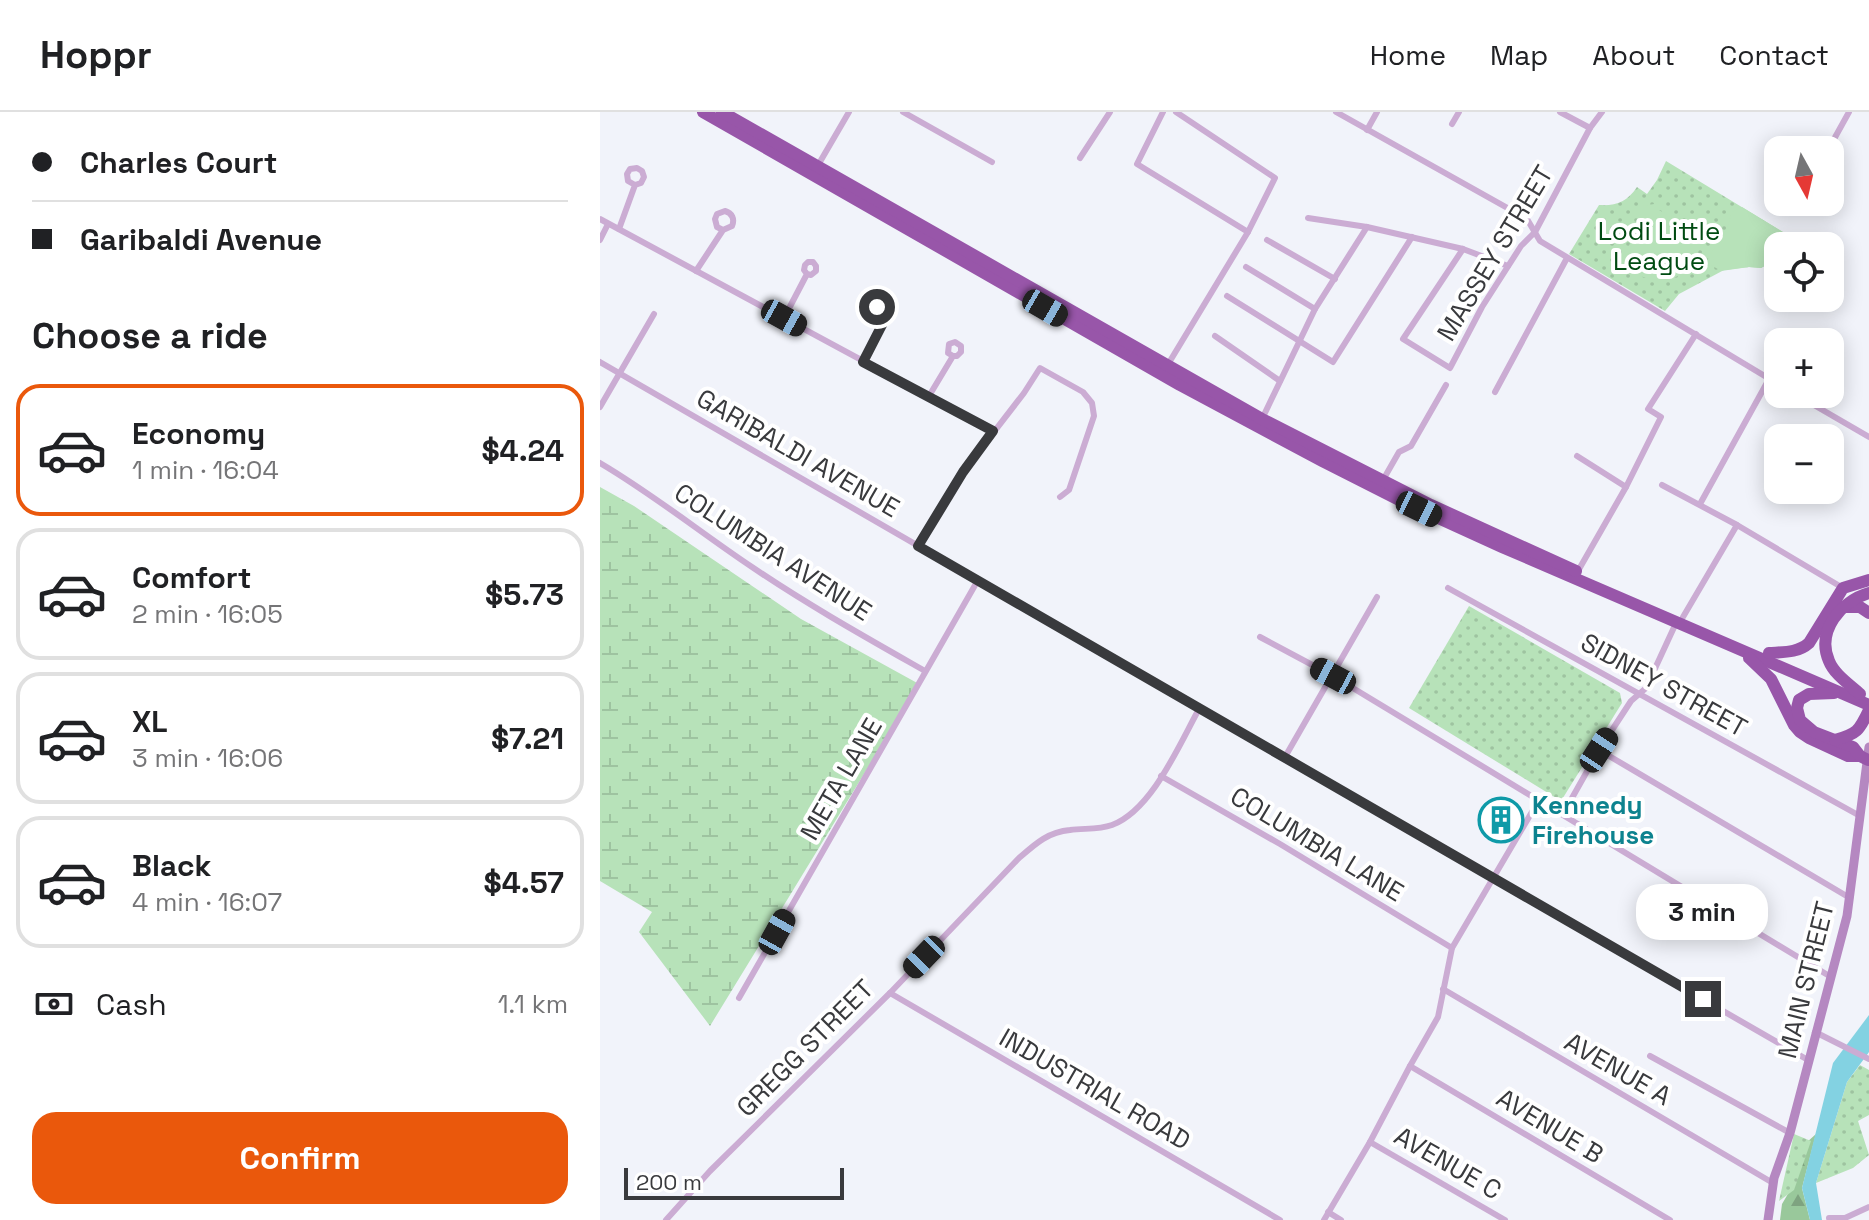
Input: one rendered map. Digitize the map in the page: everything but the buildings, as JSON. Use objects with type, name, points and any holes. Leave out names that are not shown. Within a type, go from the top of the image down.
[{"type":"highway","points":[[703,112],[1180,385],[1286,442],[1446,522],[1680,620],[1769,653],[1865,701]]},
{"type":"highway","points":[[722,112],[1167,366],[1382,481],[1742,651],[1865,701]]},
{"type":"highway","points":[[1769,653],[1804,648],[1843,588],[1869,580]]},
{"type":"highway","points":[[1865,701],[1830,665],[1826,653],[1827,633],[1842,607],[1856,597],[1869,593]]},
{"type":"highway","points":[[1842,607],[1860,607],[1869,613]]},
{"type":"highway","points":[[1742,651],[1771,679],[1800,732],[1848,756],[1866,754]]},
{"type":"highway","points":[[1841,693],[1809,694],[1799,700],[1800,720],[1814,732],[1866,754]]},
{"type":"highway","points":[[1834,740],[1851,736],[1860,729],[1865,701]]},
{"type":"street","points":[[817,167],[849,112]]},
{"type":"street","points":[[903,112],[992,162]]},
{"type":"street","points":[[1080,158],[1110,112]]},
{"type":"street","points":[[1163,112],[1137,164],[1248,232]]},
{"type":"street","points":[[1167,366],[1248,232],[1275,178],[1176,112]]},
{"type":"street","points":[[1336,112],[1527,219],[1540,241],[1764,376]]},
{"type":"street","points":[[1367,130],[1377,112]]},
{"type":"street","points":[[1452,124],[1459,112]]},
{"type":"street","points":[[1560,112],[1590,128]]},
{"type":"street","name":"MASSEY STREET","points":[[1463,249],[1403,339],[1450,368],[1482,307],[1521,246],[1535,232],[1590,128],[1602,112]]},
{"type":"street","points":[[1836,136],[1849,112]]},
{"type":"street","points":[[619,229],[635,185]]},
{"type":"street","points":[[1308,218],[1367,227],[1463,249],[1508,266]]},
{"type":"street","points":[[600,219],[993,431]]},
{"type":"street","points":[[600,240],[608,224]]},
{"type":"street","points":[[1262,419],[1315,309],[1367,227]]},
{"type":"street","points":[[696,271],[723,230]]},
{"type":"street","points":[[1227,296],[1333,362],[1412,237]]},
{"type":"street","points":[[1267,240],[1335,279]]},
{"type":"street","points":[[1495,392],[1567,258]]},
{"type":"street","points":[[1246,267],[1315,309]]},
{"type":"street","points":[[784,318],[807,274]]},
{"type":"street","points":[[600,407],[654,314]]},
{"type":"street","points":[[863,362],[883,323],[882,319]]},
{"type":"street","points":[[1578,571],[1626,487],[1661,417],[1648,409],[1696,334]]},
{"type":"street","points":[[1215,336],[1280,381]]},
{"type":"street","points":[[929,396],[953,356]]},
{"type":"street","name":"GARIBALDI AVENUE","points":[[600,362],[1808,1060]]},
{"type":"street","points":[[918,546],[963,472],[1040,368],[1083,392],[1094,409],[1069,490],[1060,497]]},
{"type":"street","points":[[1382,481],[1399,452],[1411,446],[1446,385]]},
{"type":"street","points":[[1700,504],[1764,388]]},
{"type":"street","points":[[1819,408],[1869,437]]},
{"type":"street","points":[[1577,456],[1626,487]]},
{"type":"street","name":"COLUMBIA AVENUE","points":[[600,463],[800,598],[925,671]]},
{"type":"street","points":[[1662,485],[1843,588]]},
{"type":"street","points":[[1563,814],[1631,701],[1646,688],[1680,620],[1737,525]]},
{"type":"street","name":"META LANE","points":[[739,998],[978,580]]},
{"type":"street","name":"SIDNEY STREET","points":[[1448,588],[1860,816]]},
{"type":"street","points":[[1285,757],[1377,597]]},
{"type":"street","points":[[1260,637],[1333,676],[1831,978]]},
{"type":"street","name":"GREGG STREET","points":[[666,1220],[710,1171],[1039,840],[1059,831],[1096,829],[1123,820],[1141,806],[1199,709]]},
{"type":"street","points":[[1599,750],[1850,898]]},
{"type":"street","name":"MAIN STREET","points":[[1768,1220],[1773,1183],[1790,1133],[1850,898],[1866,754]]},
{"type":"street","name":"COLUMBIA LANE","points":[[1161,776],[1452,948]]},
{"type":"street","points":[[1324,1220],[1438,1017],[1452,948],[1539,800]]},
{"type":"street","name":"AVENUE A","points":[[1443,989],[1773,1183]]},
{"type":"street","name":"INDUSTRIAL ROAD","points":[[890,993],[1280,1220]]},
{"type":"street","points":[[1815,1032],[1869,1059]]},
{"type":"street","points":[[1650,1056],[1790,1133]]},
{"type":"street","name":"AVENUE B","points":[[1410,1066],[1670,1220]]},
{"type":"street","name":"AVENUE C","points":[[1370,1142],[1505,1220]]},
{"type":"street","points":[[1829,1218],[1845,1219],[1869,1207]]},
{"type":"street","points":[[1328,1212],[1341,1220]]},
{"type":"street","points":[[1651,1220],[1656,1212]]},
{"type":"green space","name":"Lodi Little League","points":[[1666,161],[1783,232],[1764,232],[1764,266],[1724,270],[1679,294],[1665,311],[1569,254],[1599,205],[1621,202],[1637,187],[1647,194]]},
{"type":"green space","points":[[1654,204],[1696,235],[1694,239],[1701,244],[1688,269],[1669,279],[1646,278],[1621,267],[1642,206]]},
{"type":"green space","points":[[1742,207],[1783,232],[1764,232],[1764,266],[1761,268],[1721,271],[1706,262],[1727,228],[1732,212]]},
{"type":"green space","points":[[600,487],[634,506],[801,619],[919,684],[710,1026],[639,932],[652,912],[600,881]]},
{"type":"green space","points":[[1469,606],[1620,693],[1622,703],[1561,801],[1409,708]]},
{"type":"green space","points":[[1860,1065],[1869,1070],[1869,1115],[1858,1121],[1869,1155],[1853,1168],[1816,1183],[1847,1082]]},
{"type":"green space","points":[[1794,1134],[1811,1141],[1794,1190],[1779,1201]]},
{"type":"green space","points":[[1816,1134],[1802,1188],[1810,1220],[1780,1220],[1782,1204],[1792,1187],[1806,1143]]},
{"type":"water","points":[[1869,1015],[1869,1052],[1847,1082],[1816,1183],[1822,1220],[1810,1220],[1802,1188],[1833,1063]]},
{"type":"place","name":"Kennedy Firehouse","points":[[1501,820]]},
{"type":"route","points":[[877,307],[875,314],[883,323],[863,362],[993,431],[963,472],[918,546],[1703,999]]}]
